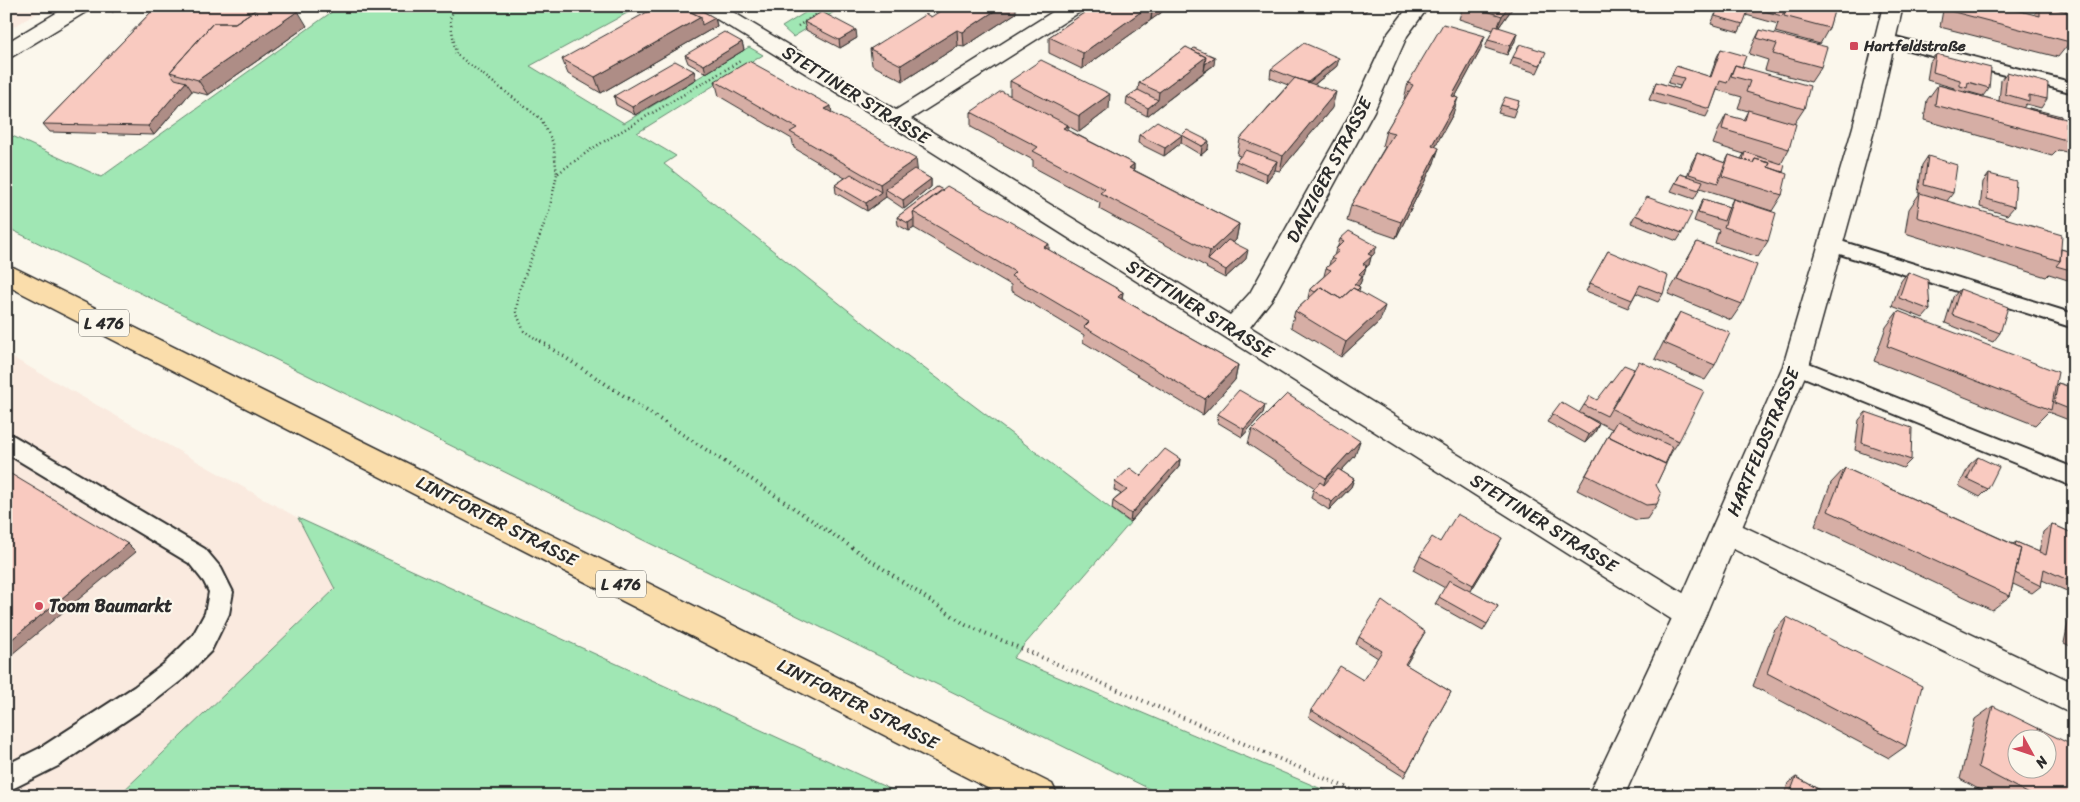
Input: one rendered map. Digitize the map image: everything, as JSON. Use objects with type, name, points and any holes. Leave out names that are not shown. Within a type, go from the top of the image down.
[{"type":"main road","name":"LINTFORTER STRASSE","points":[[6,274],[1040,796]]},
{"type":"street","points":[[6,52],[82,6]]},
{"type":"street","name":"STETTINER STRASSE","points":[[709,6],[771,42],[1690,614]]},
{"type":"street","points":[[896,120],[1076,6]]},
{"type":"street","name":"DANZIGER STRASSE","points":[[1232,330],[1259,298],[1364,111],[1397,35],[1419,6]]},
{"type":"street","name":"HARTFELDSTRASSE","points":[[1606,796],[1690,614],[1796,366],[1864,127],[1893,6]]},
{"type":"street","name":"HARTFELDSTRASSE","points":[[1726,531],[2074,700]]},
{"type":"lane","points":[[1884,39],[2074,88]]},
{"type":"lane","points":[[1831,244],[2074,321]]},
{"type":"lane","points":[[1796,366],[2074,478]]},
{"type":"lane","points":[[6,442],[197,556],[213,575],[221,592],[217,614],[202,643],[174,670],[143,695],[50,757],[6,779]]},
{"type":"path","points":[[455,6],[450,19],[456,54],[541,120],[554,143],[557,174],[549,210],[519,291],[516,312],[524,331],[754,481],[966,625],[1366,796]]},
{"type":"path","points":[[557,174],[593,148],[830,6]]},
{"type":"shaded area","points":[[6,6],[50,6],[6,31]]},
{"type":"shaded area","points":[[6,354],[298,518],[335,589],[118,796],[6,796]]},
{"type":"green space","points":[[340,6],[640,6],[530,66],[624,123],[749,47],[763,55],[637,133],[676,156],[664,164],[868,326],[1130,523],[1013,658],[1338,796],[1164,796],[6,227],[6,133],[101,177]]},
{"type":"green space","points":[[816,6],[844,6],[793,37],[782,27]]},
{"type":"green space","points":[[298,518],[903,796],[118,796],[335,589]]},
{"type":"building","points":[[158,6],[261,6],[235,23],[213,23],[170,72],[175,79],[186,82],[148,126],[43,124],[154,9]]},
{"type":"building","points":[[261,6],[281,6],[298,11],[198,80],[170,72],[213,23],[235,23]]},
{"type":"building","points":[[658,6],[679,6],[701,17],[595,77],[562,59]]},
{"type":"building","points":[[679,6],[693,6],[715,18],[702,25],[701,17]]},
{"type":"building","points":[[948,6],[1002,6],[963,32],[957,30],[901,65],[870,49],[926,14],[931,17]]},
{"type":"building","points":[[1094,6],[1149,6],[1083,53],[1049,37]]},
{"type":"building","points":[[1152,6],[1159,6],[1152,12]]},
{"type":"building","points":[[1471,6],[1508,6],[1502,16]]},
{"type":"building","points":[[1719,6],[1729,6],[1748,11],[1743,24],[1715,16]]},
{"type":"building","points":[[1747,6],[1786,6],[1782,16]]},
{"type":"building","points":[[1787,6],[1826,6],[1835,8],[1829,28],[1784,16]]},
{"type":"building","points":[[1951,6],[2000,6],[2040,16],[2040,6],[2044,6],[2072,13],[2070,42],[1950,11]]},
{"type":"building","points":[[2066,6],[2074,6],[2074,17],[2071,16],[2072,13],[2066,12]]},
{"type":"building","points":[[822,12],[856,30],[839,40],[804,22]]},
{"type":"building","points":[[1443,24],[1485,36],[1452,96],[1458,98],[1432,145],[1439,148],[1401,222],[1351,205],[1394,133],[1386,131],[1413,85],[1408,83]]},
{"type":"building","points":[[1495,26],[1517,33],[1510,46],[1488,40]]},
{"type":"building","points":[[1760,30],[1827,47],[1821,67],[1773,54],[1777,44],[1757,38]]},
{"type":"building","points":[[724,32],[742,42],[704,65],[685,55]]},
{"type":"building","points":[[1304,43],[1339,58],[1308,82],[1271,69]]},
{"type":"building","points":[[1520,44],[1546,52],[1540,65],[1513,57]]},
{"type":"building","points":[[1186,47],[1206,57],[1159,92],[1139,83]]},
{"type":"building","points":[[1194,48],[1215,57],[1205,64],[1206,57],[1192,50]]},
{"type":"building","points":[[1721,49],[1746,56],[1742,67],[1735,65],[1727,83],[1720,81],[1710,109],[1653,92],[1656,82],[1679,89],[1684,78],[1672,75],[1676,66],[1711,77]]},
{"type":"building","points":[[1936,54],[1991,68],[1989,88],[1968,82],[1967,88],[1960,86],[1960,80],[1933,72]]},
{"type":"building","points":[[1041,60],[1110,94],[1079,116],[1010,81]]},
{"type":"building","points":[[675,61],[694,71],[632,107],[614,96]]},
{"type":"building","points":[[749,61],[831,106],[825,109],[916,159],[880,184],[790,132],[797,128],[715,81]]},
{"type":"building","points":[[1735,65],[1810,86],[1804,109],[1746,92],[1750,81],[1731,76]]},
{"type":"building","points":[[2007,72],[2048,83],[2047,99],[2029,95],[2029,101],[2005,94]]},
{"type":"building","points":[[1295,78],[1336,92],[1283,156],[1240,139]]},
{"type":"building","points":[[1938,85],[2066,119],[2066,140],[1935,105]]},
{"type":"building","points":[[1138,90],[1158,100],[1148,108],[1127,97]]},
{"type":"building","points":[[1001,91],[1068,125],[1063,128],[1134,164],[1129,168],[1239,224],[1210,251],[1100,193],[1105,189],[1033,151],[1038,147],[971,112]]},
{"type":"building","points":[[1505,97],[1519,101],[1516,109],[1501,105]]},
{"type":"building","points":[[2029,109],[2061,116],[2061,118]]},
{"type":"building","points":[[1748,110],[1796,124],[1789,149],[1722,129],[1726,115],[1745,120]]},
{"type":"building","points":[[1157,121],[1182,135],[1165,148],[1139,135]]},
{"type":"building","points":[[2066,128],[2074,130],[2074,144],[2065,141]]},
{"type":"building","points":[[1187,130],[1209,141],[1202,146],[1182,135]]},
{"type":"building","points":[[1246,150],[1277,161],[1267,174],[1236,161]]},
{"type":"building","points":[[1745,152],[1785,165],[1783,172],[1768,167],[1770,163],[1755,159],[1753,163],[1743,160]]},
{"type":"building","points":[[1697,153],[1725,163],[1718,183],[1689,174]]},
{"type":"building","points":[[1729,155],[1753,163],[1755,159],[1770,163],[1768,167],[1787,174],[1782,195],[1722,176]]},
{"type":"building","points":[[1928,156],[1957,165],[1953,193],[1924,185]]},
{"type":"building","points":[[914,169],[931,179],[903,200],[885,189]]},
{"type":"building","points":[[851,174],[881,192],[866,203],[835,185]]},
{"type":"building","points":[[1680,174],[1703,181],[1699,190],[1676,183]]},
{"type":"building","points":[[1989,174],[2016,181],[2014,207],[1987,199]]},
{"type":"building","points":[[947,186],[1049,244],[1044,247],[1123,292],[1118,297],[1238,365],[1205,399],[1084,327],[1089,322],[1011,276],[1015,272],[913,212]]},
{"type":"building","points":[[937,187],[943,190],[913,212],[914,219],[908,223],[897,217]]},
{"type":"building","points":[[1920,193],[2062,235],[2060,261],[1917,217]]},
{"type":"building","points":[[1647,197],[1692,213],[1682,233],[1635,215]]},
{"type":"building","points":[[1703,199],[1729,207],[1724,221],[1698,213]]},
{"type":"building","points":[[1733,199],[1776,213],[1768,241],[1724,227]]},
{"type":"building","points":[[1349,231],[1377,246],[1368,254],[1372,256],[1363,264],[1367,266],[1359,274],[1363,276],[1354,284],[1360,287],[1357,290],[1353,288],[1341,299],[1321,287],[1315,292],[1310,289],[1331,270],[1326,268],[1335,260],[1331,258],[1339,251],[1336,249],[1344,241],[1340,239]]},
{"type":"building","points":[[1228,240],[1248,250],[1226,270],[1208,260]]},
{"type":"building","points":[[1697,242],[1757,265],[1742,304],[1677,279]]},
{"type":"building","points":[[2061,249],[2074,253],[2074,271],[2056,266],[2060,261]]},
{"type":"building","points":[[1608,251],[1668,276],[1663,294],[1640,285],[1632,300],[1590,283]]},
{"type":"building","points":[[1908,272],[1928,280],[1930,310],[1899,298]]},
{"type":"building","points":[[1321,287],[1341,299],[1353,288],[1385,306],[1346,342],[1295,311]]},
{"type":"building","points":[[1960,289],[2008,307],[2000,333],[1952,315]]},
{"type":"building","points":[[1898,311],[2058,372],[2051,410],[1887,346]]},
{"type":"building","points":[[1680,312],[1730,333],[1715,365],[1664,343]]},
{"type":"building","points":[[1639,361],[1704,391],[1679,441],[1612,409]]},
{"type":"building","points":[[1624,365],[1634,369],[1607,416],[1584,405],[1590,396],[1597,400]]},
{"type":"building","points":[[2058,383],[2074,388],[2074,411],[2054,403]]},
{"type":"building","points":[[1239,390],[1265,405],[1244,429],[1218,414]]},
{"type":"building","points":[[1287,394],[1360,441],[1326,478],[1252,429]]},
{"type":"building","points":[[1561,402],[1599,424],[1589,435],[1552,414]]},
{"type":"building","points":[[1866,412],[1912,428],[1911,460],[1862,443]]},
{"type":"building","points":[[1617,421],[1673,447],[1665,464],[1608,436]]},
{"type":"building","points":[[1608,436],[1666,464],[1656,485],[1661,494],[1657,504],[1646,505],[1586,475]]},
{"type":"building","points":[[1165,449],[1180,459],[1131,514],[1113,501],[1127,490],[1115,482],[1130,468],[1141,476]]},
{"type":"building","points":[[1978,457],[1999,467],[1988,489],[1967,479]]},
{"type":"building","points":[[1845,468],[2021,548],[2010,596],[1828,511]]},
{"type":"building","points":[[1338,469],[1354,479],[1332,502],[1313,490],[1320,482],[1324,485]]},
{"type":"building","name":"Toom Baumarkt","points":[[6,471],[128,544],[6,644]]},
{"type":"building","points":[[1457,514],[1502,538],[1473,585],[1420,556],[1432,537],[1440,542]]},
{"type":"building","points":[[2052,524],[2074,534],[2074,583],[2044,569],[2041,586],[2015,573],[2021,548],[2015,545],[2016,542],[2046,555]]},
{"type":"building","points":[[1449,580],[1498,606],[1487,624],[1439,597]]},
{"type":"building","points":[[1382,601],[1425,632],[1405,664],[1451,692],[1407,771],[1311,710],[1340,666],[1363,680],[1382,651],[1359,637]]},
{"type":"building","points":[[1787,617],[1922,686],[1906,746],[1767,673]]},
{"type":"building","points":[[1993,706],[2042,730],[2008,730],[2008,780],[2058,780],[2058,738],[2074,746],[2074,796],[2033,796],[1978,767]]},
{"type":"building","points":[[1796,777],[1831,796],[1789,796]]},
{"type":"place","name":"Hartfeldstraße","points":[[1854,46]]},
{"type":"place","name":"Toom Baumarkt","points":[[39,606]]}]
